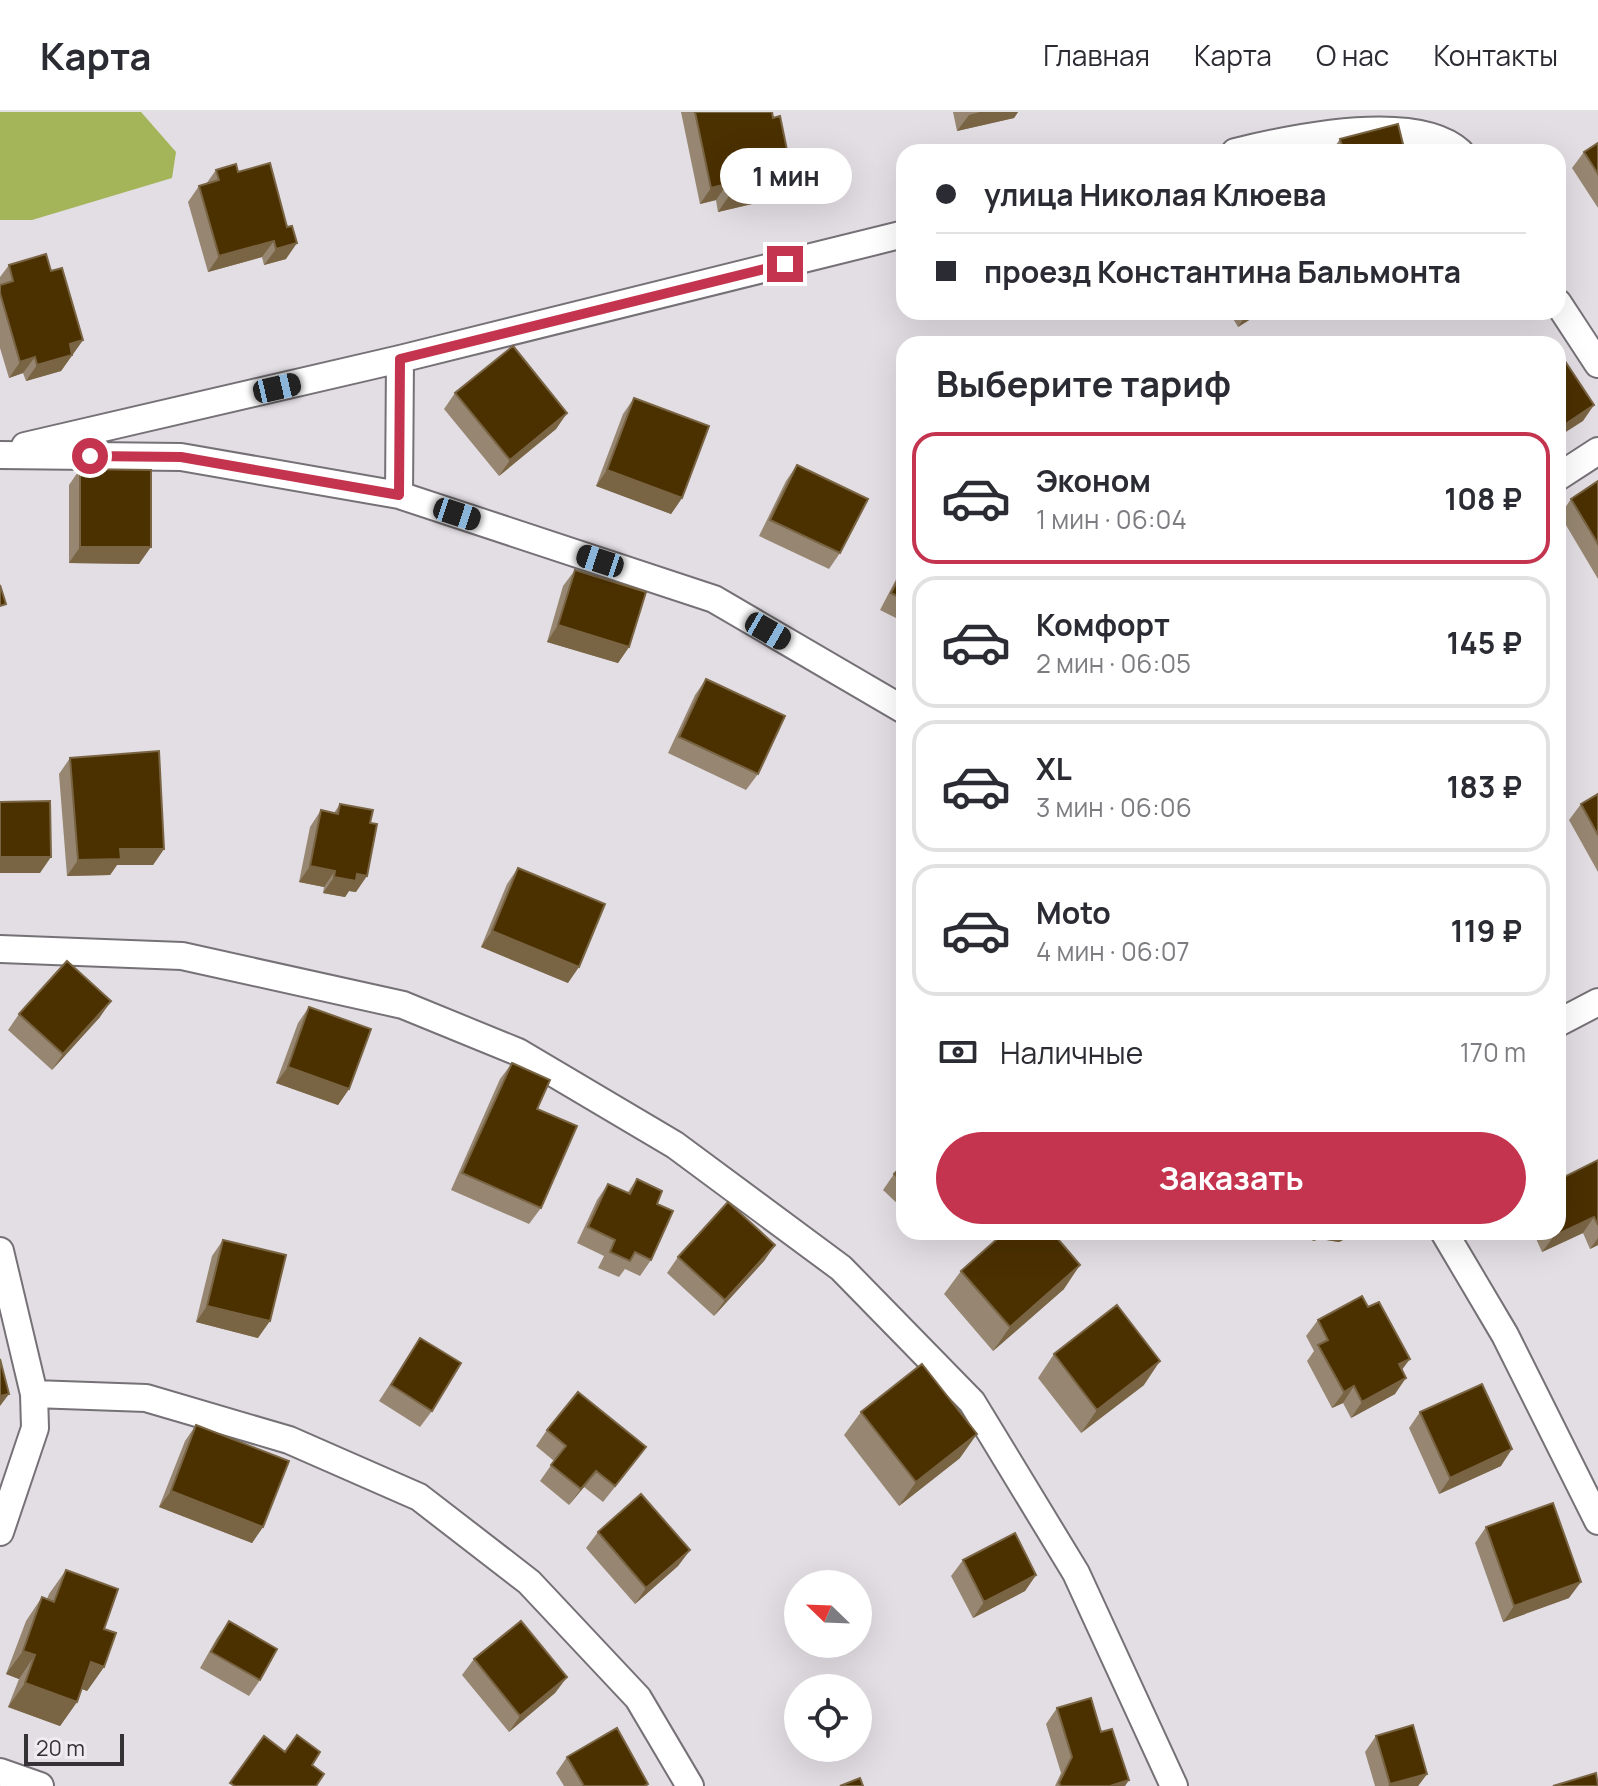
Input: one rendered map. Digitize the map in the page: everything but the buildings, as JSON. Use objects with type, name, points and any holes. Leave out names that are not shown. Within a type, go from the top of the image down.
[{"type":"street","points":[[1267,144],[1375,117],[1414,121],[1450,136],[1455,144]]},
{"type":"street","points":[[0,453],[400,359],[896,236]]},
{"type":"street","points":[[1566,315],[1598,364]]},
{"type":"street","points":[[399,495],[400,359]]},
{"type":"street","points":[[1566,472],[1598,451]]},
{"type":"street","points":[[0,453],[181,457],[399,495],[714,599],[896,705]]},
{"type":"street","points":[[0,949],[182,956],[403,1005],[518,1052],[675,1145],[841,1268],[972,1402],[1076,1573],[1174,1786]]},
{"type":"street","points":[[1566,1019],[1598,1002]]},
{"type":"street","points":[[1449,1240],[1505,1335],[1598,1521]]},
{"type":"street","points":[[0,1251],[34,1394],[35,1428],[0,1532]]},
{"type":"street","points":[[34,1394],[146,1398],[289,1440],[419,1497],[540,1594],[638,1698],[690,1786]]},
{"type":"street","points":[[0,1772],[40,1786]]},
{"type":"green space","points":[[0,112],[141,112],[176,152],[172,178],[32,220],[0,220]]},
{"type":"route","points":[[90,456],[181,457],[399,495],[400,359],[785,264]]}]
